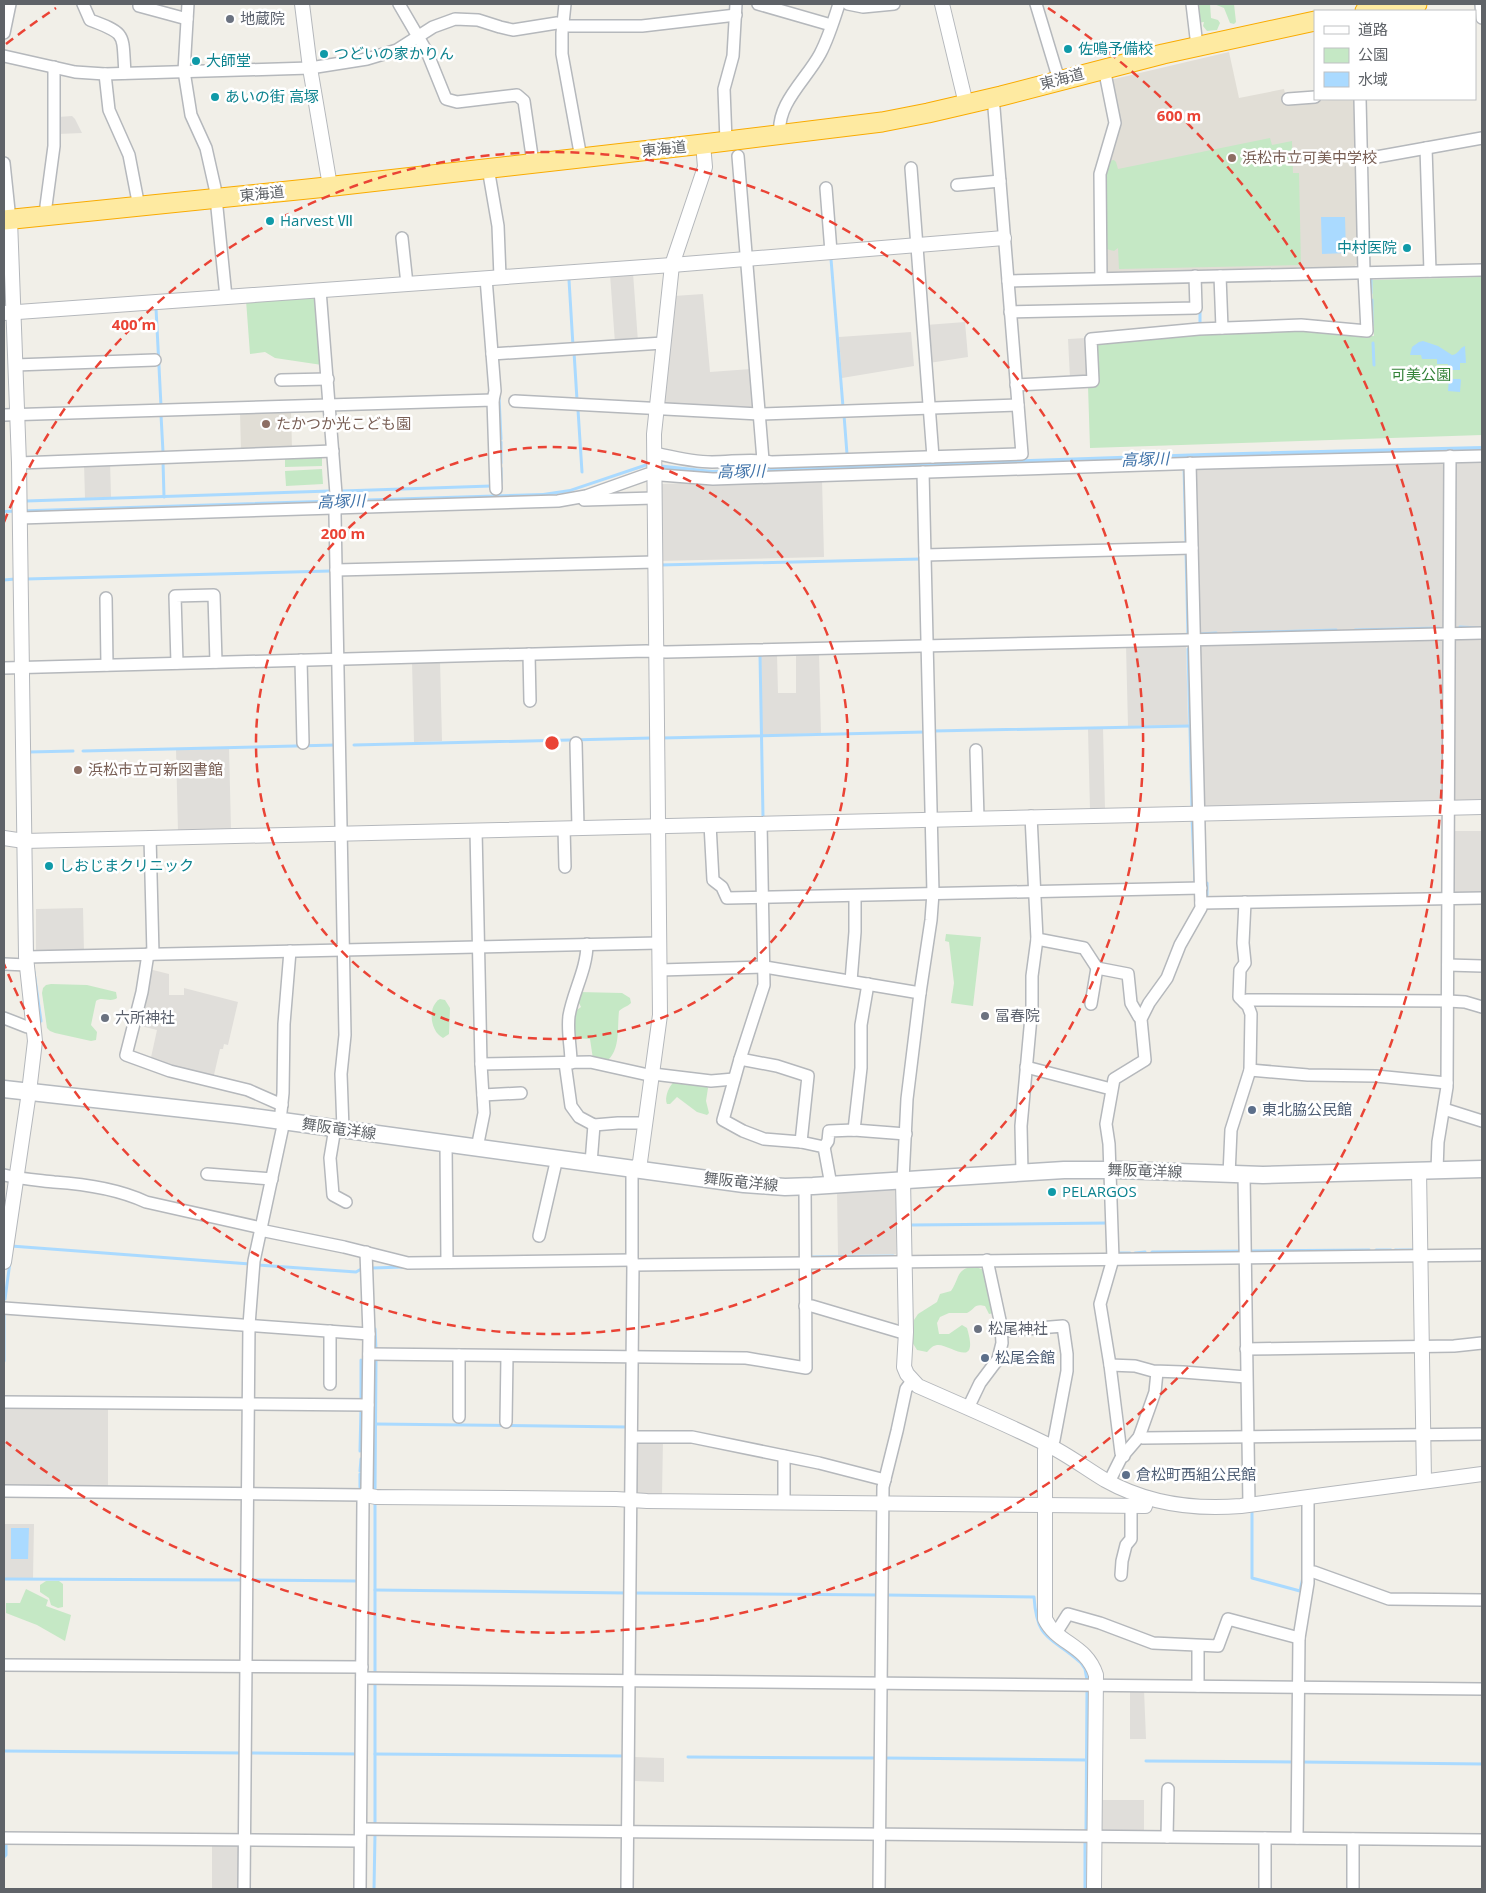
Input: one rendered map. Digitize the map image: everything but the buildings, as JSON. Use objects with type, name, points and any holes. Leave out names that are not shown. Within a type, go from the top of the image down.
[{"type":"highway","points":[[1376,8],[1416,4]]},
{"type":"highway","name":"東海道","points":[[7,220],[703,144],[732,148],[780,135],[898,119],[992,98],[1196,46],[1314,21]]},
{"type":"main road","name":"舞阪竜洋線","points":[[4,1089],[282,1115],[339,1129],[744,1184],[804,1187],[1022,1172],[1110,1170],[1237,1175],[1482,1169]]},
{"type":"street","points":[[4,33],[10,4]]},
{"type":"street","points":[[83,4],[90,20],[115,29],[122,37],[125,73]]},
{"type":"street","points":[[188,4],[184,70],[191,115],[206,148],[216,198],[226,296]]},
{"type":"street","points":[[302,4],[310,68],[330,186]]},
{"type":"street","points":[[399,4],[427,52],[444,95],[449,101],[457,102],[512,95],[517,95],[524,101],[533,163]]},
{"type":"street","points":[[565,4],[562,54],[582,158]]},
{"type":"street","points":[[758,4],[831,25]]},
{"type":"street","points":[[780,135],[779,126],[782,112],[820,54],[839,4]]},
{"type":"street","points":[[848,4],[863,8],[894,4]]},
{"type":"street","points":[[942,4],[966,104]]},
{"type":"street","points":[[1036,4],[1059,80]]},
{"type":"street","points":[[1192,4],[1196,46]]},
{"type":"street","points":[[1481,4],[1482,18]]},
{"type":"street","points":[[139,6],[181,19],[187,19]]},
{"type":"street","points":[[4,56],[75,72],[105,74],[184,70],[310,68],[377,57],[397,50],[440,23],[460,18],[478,20],[513,30],[557,23],[630,27],[736,10],[733,56],[724,89],[746,259],[763,460]]},
{"type":"street","points":[[48,217],[48,184],[54,146],[54,67]]},
{"type":"street","points":[[1101,278],[1100,174],[1115,123],[1104,68]]},
{"type":"street","points":[[105,74],[109,110],[129,155],[138,207]]},
{"type":"street","points":[[1288,99],[1314,97]]},
{"type":"street","points":[[20,514],[336,503],[558,501],[586,496],[644,475],[654,464],[1022,454],[992,98]]},
{"type":"street","points":[[1016,385],[1093,381],[1091,339],[1222,328],[1301,325],[1367,331],[1360,100]]},
{"type":"street","points":[[1361,158],[1371,158],[1482,138]]},
{"type":"street","points":[[627,1889],[632,1437],[632,1176],[640,1162],[660,1015],[654,498],[656,408],[672,265],[705,167],[703,144]]},
{"type":"street","points":[[1426,148],[1430,271]]},
{"type":"street","points":[[4,163],[9,312],[16,365],[10,415],[19,463],[26,961],[34,1026],[34,1049],[29,1092],[10,1176],[4,1262]]},
{"type":"street","points":[[488,168],[498,226],[493,278],[492,354],[495,391],[493,400],[496,489]]},
{"type":"street","points":[[910,168],[933,457]]},
{"type":"street","points":[[957,185],[1000,181]]},
{"type":"street","points":[[826,188],[831,252]]},
{"type":"street","points":[[402,238],[407,284]]},
{"type":"street","points":[[9,312],[672,265],[1004,238]]},
{"type":"street","points":[[1008,281],[1482,270]]},
{"type":"street","points":[[1010,312],[1196,308],[1195,276]]},
{"type":"street","points":[[1220,276],[1222,328]]},
{"type":"street","points":[[320,290],[336,503],[345,1035],[341,1074],[339,1129],[330,1158],[333,1195],[346,1202]]},
{"type":"street","points":[[492,354],[663,343]]},
{"type":"street","points":[[16,365],[155,360]]},
{"type":"street","points":[[281,380],[328,379]]},
{"type":"street","points":[[10,415],[493,400]]},
{"type":"street","points":[[516,401],[759,414],[1018,406]]},
{"type":"street","points":[[19,463],[333,450]]},
{"type":"street","points":[[1437,1170],[1438,1142],[1447,1083],[1450,456]]},
{"type":"street","points":[[654,464],[713,479],[1190,463],[1482,456]]},
{"type":"street","points":[[1124,1456],[1121,1453],[1100,1304],[1107,1274],[1113,1259],[1110,1144],[1106,1124],[1114,1079],[1145,1060],[1142,1018],[1149,1003],[1167,978],[1180,945],[1201,908],[1190,463]]},
{"type":"street","points":[[923,472],[933,893],[907,1100],[903,1180],[906,1332],[904,1367],[912,1381],[918,1386],[1049,1446],[1109,1482],[1148,1498],[1194,1507],[1248,1505],[1482,1474]]},
{"type":"street","points":[[572,499],[654,498]]},
{"type":"street","points":[[925,555],[1192,548]]},
{"type":"street","points":[[336,570],[655,562]]},
{"type":"street","points":[[177,663],[175,596],[214,595],[216,662]]},
{"type":"street","points":[[106,598],[107,665]]},
{"type":"street","points":[[4,668],[1449,632],[1482,633]]},
{"type":"street","points":[[529,654],[530,701]]},
{"type":"street","points":[[301,660],[303,743]]},
{"type":"street","points":[[565,867],[571,827],[576,743]]},
{"type":"street","points":[[976,750],[978,818]]},
{"type":"street","points":[[4,838],[24,841],[1482,806]]},
{"type":"street","points":[[1022,1172],[1021,1126],[1032,1006],[1032,976],[1037,939],[1031,816]]},
{"type":"street","points":[[761,822],[765,967],[762,994],[740,1059],[723,1120],[743,1132],[764,1139],[801,1142],[824,1148]]},
{"type":"street","points":[[710,824],[713,880],[722,887],[727,898],[1201,888]]},
{"type":"street","points":[[476,830],[481,1064],[484,1113],[477,1148]]},
{"type":"street","points":[[150,837],[150,954],[126,1055],[170,1071],[248,1090],[282,1115]]},
{"type":"street","points":[[851,981],[856,932],[855,896]]},
{"type":"street","points":[[1201,903],[1482,898]]},
{"type":"street","points":[[1245,902],[1243,943],[1245,963],[1240,970],[1240,997],[1251,1014],[1250,1070],[1231,1130],[1245,1257],[1248,1505]]},
{"type":"street","points":[[1037,939],[1084,948],[1097,968],[1091,1004]]},
{"type":"street","points":[[4,964],[150,954],[660,943]]},
{"type":"street","points":[[587,944],[579,982],[569,1015],[568,1063],[571,1106],[579,1117],[594,1125],[618,1122],[646,1123]]},
{"type":"street","points":[[244,1889],[249,1325],[254,1261],[272,1179],[282,1115],[284,1093],[284,1024],[290,951]]},
{"type":"street","points":[[1448,966],[1482,966]]},
{"type":"street","points":[[660,970],[765,967],[920,993]]},
{"type":"street","points":[[1097,968],[1128,974],[1131,1003],[1142,1018]]},
{"type":"street","points":[[854,1130],[861,1068],[861,1025],[868,984]]},
{"type":"street","points":[[1244,1002],[1247,1000],[1448,1000],[1482,1007]]},
{"type":"street","points":[[4,1018],[27,1027],[34,1026]]},
{"type":"street","points":[[740,1059],[777,1066],[808,1076],[801,1142]]},
{"type":"street","points":[[481,1064],[590,1062],[653,1075],[711,1081],[734,1079]]},
{"type":"street","points":[[1026,1066],[1112,1089]]},
{"type":"street","points":[[1250,1070],[1308,1075],[1376,1076],[1447,1083]]},
{"type":"street","points":[[483,1095],[521,1094]]},
{"type":"street","points":[[1444,1110],[1482,1121]]},
{"type":"street","points":[[591,1163],[594,1125]]},
{"type":"street","points":[[831,1185],[824,1148],[828,1141],[829,1131],[854,1130],[906,1134]]},
{"type":"street","points":[[446,1143],[447,1262]]},
{"type":"street","points":[[539,1236],[557,1158]]},
{"type":"street","points":[[1419,1170],[1424,1482]]},
{"type":"street","points":[[207,1174],[272,1179]]},
{"type":"street","points":[[10,1176],[106,1190],[132,1196],[146,1202],[408,1263],[805,1262],[1482,1255]]},
{"type":"street","points":[[369,1354],[746,1358],[806,1368],[804,1187]]},
{"type":"street","points":[[360,1889],[363,1501],[368,1489],[369,1334],[366,1252]]},
{"type":"street","points":[[968,1408],[980,1383],[998,1359],[1002,1343],[1002,1331],[987,1260]]},
{"type":"street","points":[[805,1306],[812,1306],[900,1332],[906,1332]]},
{"type":"street","points":[[4,1308],[369,1334]]},
{"type":"street","points":[[1002,1331],[1063,1326],[1067,1370],[1054,1440],[1046,1450],[1044,1612],[1048,1626],[1088,1658],[1096,1675],[1094,1889]]},
{"type":"street","points":[[330,1331],[330,1384]]},
{"type":"street","points":[[1246,1349],[1421,1347],[1482,1344]]},
{"type":"street","points":[[459,1355],[459,1418]]},
{"type":"street","points":[[506,1422],[507,1356]]},
{"type":"street","points":[[1110,1365],[1135,1366],[1157,1372],[1246,1377]]},
{"type":"street","points":[[1109,1482],[1124,1456],[1139,1437],[1155,1392],[1157,1372]]},
{"type":"street","points":[[879,1889],[883,1503],[885,1480],[906,1389],[912,1381]]},
{"type":"street","points":[[4,1402],[368,1405]]},
{"type":"street","points":[[1139,1437],[1482,1434]]},
{"type":"street","points":[[632,1437],[692,1437],[885,1480]]},
{"type":"street","points":[[784,1456],[784,1502]]},
{"type":"street","points":[[4,1491],[248,1492],[366,1495],[376,1497],[1145,1506],[1148,1498]]},
{"type":"street","points":[[1297,1838],[1299,1638],[1308,1583],[1308,1497]]},
{"type":"street","points":[[1121,1575],[1122,1560],[1130,1538],[1131,1505]]},
{"type":"street","points":[[1308,1572],[1314,1572],[1388,1599],[1482,1600]]},
{"type":"street","points":[[1056,1633],[1068,1614],[1153,1642],[1218,1646],[1228,1620],[1299,1638]]},
{"type":"street","points":[[1198,1646],[1198,1686]]},
{"type":"street","points":[[4,1665],[246,1666],[362,1673],[629,1681],[1482,1689]]},
{"type":"street","points":[[1168,1789],[1168,1837]]},
{"type":"street","points":[[4,1838],[245,1840],[360,1835],[628,1832],[1482,1840]]},
{"type":"street","points":[[1265,1889],[1266,1838]]},
{"type":"street","points":[[1353,1839],[1353,1889]]},
{"type":"shaded area","name":"浜松市立可美中学校","points":[[1229,52],[1239,98],[1284,89],[1287,102],[1355,100],[1358,263],[1354,267],[1108,273],[1105,270],[1110,80]]},
{"type":"shaded area","points":[[72,116],[82,133],[58,134],[58,117]]},
{"type":"shaded area","points":[[633,273],[638,342],[615,343],[610,274]]},
{"type":"shaded area","points":[[703,294],[710,372],[751,369],[754,405],[750,409],[667,405],[663,401],[674,296]]},
{"type":"shaded area","points":[[965,322],[968,357],[929,363],[926,325]]},
{"type":"shaded area","points":[[911,332],[914,366],[842,378],[839,337]]},
{"type":"shaded area","points":[[1086,338],[1088,377],[1070,378],[1068,339]]},
{"type":"shaded area","name":"たかつか光こども園","points":[[291,411],[292,449],[241,451],[240,412]]},
{"type":"shaded area","points":[[1482,458],[1482,801],[1206,807],[1202,803],[1194,468]]},
{"type":"shaded area","points":[[110,462],[111,497],[85,498],[84,463]]},
{"type":"shaded area","points":[[822,479],[824,557],[660,561],[659,484]]},
{"type":"shaded area","points":[[1186,644],[1188,725],[1128,726],[1126,645]]},
{"type":"shaded area","points":[[796,653],[819,653],[821,733],[762,735],[761,654],[777,654],[778,693],[796,693]]},
{"type":"shaded area","points":[[412,661],[440,661],[442,741],[414,742]]},
{"type":"shaded area","points":[[1103,728],[1105,809],[1090,810],[1088,729]]},
{"type":"shaded area","points":[[229,748],[231,830],[178,831],[176,749]]},
{"type":"shaded area","points":[[1452,831],[1481,831],[1482,893],[1452,893]]},
{"type":"shaded area","points":[[83,908],[84,953],[36,952],[36,909]]},
{"type":"shaded area","points":[[149,969],[169,974],[169,995],[184,995],[184,988],[238,1002],[228,1045],[224,1044],[223,1049],[220,1049],[213,1079],[150,1062],[157,1030],[137,1025]]},
{"type":"shaded area","points":[[893,1187],[898,1192],[899,1224],[896,1224],[896,1254],[838,1255],[837,1191]]},
{"type":"shaded area","points":[[5,1405],[108,1405],[108,1487],[4,1486]]},
{"type":"shaded area","points":[[637,1439],[663,1439],[662,1495],[639,1494],[636,1492]]},
{"type":"shaded area","points":[[4,1524],[34,1524],[33,1578],[4,1578]]},
{"type":"shaded area","points":[[1130,1690],[1144,1690],[1146,1739],[1130,1739]]},
{"type":"shaded area","points":[[634,1757],[664,1758],[664,1782],[634,1781]]},
{"type":"shaded area","points":[[1102,1800],[1144,1800],[1144,1833],[1102,1833]]},
{"type":"shaded area","points":[[212,1842],[239,1843],[241,1889],[212,1889]]},
{"type":"green space","points":[[1196,4],[1210,4],[1211,18],[1218,20],[1220,23],[1217,30],[1207,31],[1203,26],[1204,22],[1197,23]]},
{"type":"green space","points":[[1214,4],[1234,4],[1236,22],[1234,24],[1230,23],[1224,8]]},
{"type":"green space","points":[[1270,138],[1272,145],[1292,141],[1293,173],[1299,173],[1301,265],[1119,269],[1118,248],[1114,251],[1106,249],[1103,182],[1108,161],[1114,160],[1118,169]]},
{"type":"green space","name":"可美公園","points":[[1482,277],[1482,435],[1090,448],[1088,386],[1097,384],[1095,343],[1200,333],[1300,329],[1374,336],[1372,280]]},
{"type":"green space","points":[[312,296],[316,299],[322,365],[275,358],[265,352],[250,354],[246,300]]},
{"type":"green space","points":[[322,457],[322,466],[285,467],[285,458]]},
{"type":"green space","points":[[322,469],[323,484],[286,486],[285,471]]},
{"type":"green space","points":[[946,934],[981,937],[973,1006],[951,1003],[954,983],[949,942],[945,941]]},
{"type":"green space","points":[[46,985],[87,985],[116,992],[117,998],[96,1001],[91,1025],[97,1032],[96,1040],[91,1041],[55,1033],[47,1028],[42,993]]},
{"type":"green space","points":[[579,992],[622,993],[630,998],[631,1003],[619,1011],[616,1045],[611,1057],[606,1062],[593,1059],[590,1039],[574,1038],[574,1012],[581,1007],[578,1001]]},
{"type":"green space","points":[[440,999],[445,1000],[450,1008],[449,1034],[443,1038],[435,1030],[432,1019],[433,1007]]},
{"type":"green space","points":[[675,1081],[707,1085],[706,1101],[709,1113],[707,1115],[697,1112],[677,1097],[670,1104],[667,1104],[668,1092]]},
{"type":"green space","points":[[970,1267],[984,1270],[994,1313],[989,1314],[985,1306],[979,1305],[967,1313],[949,1313],[940,1317],[937,1323],[939,1334],[949,1334],[962,1325],[967,1328],[970,1341],[969,1349],[966,1352],[961,1352],[937,1345],[927,1352],[917,1350],[912,1342],[914,1320],[918,1314],[937,1302],[940,1294],[951,1291],[962,1271]]},
{"type":"green space","points":[[46,1581],[59,1581],[63,1584],[63,1607],[58,1608],[51,1605],[49,1598],[40,1592],[40,1585]]},
{"type":"green space","points":[[26,1589],[48,1600],[46,1606],[71,1615],[65,1641],[37,1625],[6,1613],[6,1603],[20,1603]]},
{"type":"water","points":[[1321,217],[1345,217],[1346,253],[1322,254]]},
{"type":"water","points":[[1423,341],[1438,346],[1452,355],[1465,346],[1466,363],[1460,363],[1460,370],[1448,370],[1448,364],[1437,364],[1437,359],[1422,359],[1421,355],[1410,355],[1412,347]]},
{"type":"water","points":[[1449,379],[1461,380],[1460,392],[1448,391]]},
{"type":"water","name":"高塚川","points":[[1482,446],[1482,450],[1204,457],[712,474],[648,466],[570,492],[543,496],[4,513],[4,510],[543,493],[570,489],[647,463],[712,470],[1204,453]]},
{"type":"water","points":[[11,1528],[29,1528],[28,1559],[11,1559]]},
{"type":"waterway","points":[[831,259],[843,407]]},
{"type":"waterway","points":[[1371,278],[1371,293]]},
{"type":"waterway","points":[[569,280],[573,346]]},
{"type":"waterway","points":[[1372,300],[1372,325]]},
{"type":"waterway","points":[[156,308],[161,406]]},
{"type":"waterway","points":[[1200,310],[1200,324]]},
{"type":"waterway","points":[[1373,343],[1374,365]]},
{"type":"waterway","points":[[574,352],[577,400]]},
{"type":"waterway","points":[[499,397],[501,439]]},
{"type":"waterway","points":[[578,410],[582,472]]},
{"type":"waterway","points":[[161,415],[163,452]]},
{"type":"waterway","points":[[844,415],[847,454]]},
{"type":"waterway","points":[[501,442],[501,463]]},
{"type":"waterway","points":[[163,461],[164,497]]},
{"type":"waterway","points":[[1184,466],[1186,545]]},
{"type":"waterway","points":[[501,468],[501,482]]},
{"type":"waterway","name":"高塚川","points":[[342,491],[491,486]]},
{"type":"waterway","name":"高塚川","points":[[26,501],[330,491]]},
{"type":"waterway","points":[[1186,551],[1188,636]]},
{"type":"waterway","points":[[660,565],[921,559]]},
{"type":"waterway","points":[[26,579],[330,571]]},
{"type":"waterway","points":[[4,580],[15,579]]},
{"type":"waterway","points":[[1460,627],[1479,628]]},
{"type":"waterway","points":[[1355,630],[1439,628]]},
{"type":"waterway","points":[[1233,633],[1336,630]]},
{"type":"waterway","points":[[1201,634],[1216,633]]},
{"type":"waterway","points":[[1188,649],[1192,807]]},
{"type":"waterway","points":[[760,655],[763,817]]},
{"type":"waterway","points":[[933,731],[1190,726]]},
{"type":"waterway","points":[[662,738],[925,732]]},
{"type":"waterway","points":[[354,745],[652,738]]},
{"type":"waterway","points":[[83,751],[336,745]]},
{"type":"waterway","points":[[29,752],[73,751]]},
{"type":"waterway","points":[[1192,818],[1195,883]]},
{"type":"waterway","points":[[1206,883],[1207,895]]},
{"type":"waterway","points":[[34,972],[41,1021]]},
{"type":"waterway","points":[[911,1225],[1109,1223]]},
{"type":"waterway","points":[[11,1246],[250,1264]]},
{"type":"waterway","points":[[1248,1251],[1369,1250]]},
{"type":"waterway","points":[[1376,1250],[1391,1250]]},
{"type":"waterway","points":[[1395,1250],[1415,1250]]},
{"type":"waterway","points":[[1152,1252],[1243,1251]]},
{"type":"waterway","points":[[1135,1253],[1145,1252]]},
{"type":"waterway","points":[[1116,1253],[1130,1253]]},
{"type":"waterway","points":[[811,1257],[893,1256]]},
{"type":"waterway","points":[[5,1299],[10,1262]]},
{"type":"waterway","points":[[258,1265],[356,1272],[363,1268]]},
{"type":"waterway","points":[[372,1268],[404,1267]]},
{"type":"waterway","points":[[4,1315],[4,1361]]},
{"type":"waterway","points":[[375,1329],[376,1350]]},
{"type":"waterway","points":[[375,1491],[376,1359]]},
{"type":"waterway","points":[[361,1360],[361,1402]]},
{"type":"waterway","points":[[360,1451],[361,1408]]},
{"type":"waterway","points":[[376,1424],[627,1427]]},
{"type":"waterway","points":[[360,1471],[361,1459]]},
{"type":"waterway","points":[[360,1474],[360,1487]]},
{"type":"waterway","points":[[375,1503],[375,1674]]},
{"type":"waterway","points":[[1252,1513],[1252,1578],[1300,1591],[1303,1577]]},
{"type":"waterway","points":[[4,1579],[243,1580]]},
{"type":"waterway","points":[[250,1580],[359,1581]]},
{"type":"waterway","points":[[375,1590],[626,1593]]},
{"type":"waterway","points":[[635,1593],[877,1595]]},
{"type":"waterway","points":[[886,1595],[1034,1597],[1036,1612],[1043,1631],[1081,1663],[1085,1669],[1087,1680]]},
{"type":"waterway","points":[[375,1683],[375,1825]]},
{"type":"waterway","points":[[1086,1830],[1087,1690]]},
{"type":"waterway","points":[[4,1751],[242,1753]]},
{"type":"waterway","points":[[249,1753],[358,1754]]},
{"type":"waterway","points":[[375,1754],[623,1756]]},
{"type":"waterway","points":[[688,1757],[876,1758]]},
{"type":"waterway","points":[[885,1758],[1086,1760]]},
{"type":"waterway","points":[[1146,1761],[1295,1762]]},
{"type":"waterway","points":[[1301,1762],[1482,1764]]},
{"type":"waterway","points":[[374,1889],[375,1834]]},
{"type":"waterway","points":[[4,1857],[6,1855],[6,1842]]},
{"type":"waterway","points":[[1085,1842],[1085,1889]]},
{"type":"place","name":"地蔵院","points":[[230,19]]},
{"type":"place","name":"佐鳴予備校","points":[[1068,49]]},
{"type":"place","name":"つどいの家かりん","points":[[324,54]]},
{"type":"place","name":"大師堂","points":[[196,61]]},
{"type":"place","name":"あいの街 高塚","points":[[215,97]]},
{"type":"place","name":"浜松市立可美中学校","points":[[1232,158]]},
{"type":"place","name":"Harvest Ⅶ","points":[[270,221]]},
{"type":"place","name":"中村医院","points":[[1407,248]]},
{"type":"place","name":"たかつか光こども園","points":[[266,424]]},
{"type":"place","name":"浜松市立可新図書館","points":[[78,770]]},
{"type":"place","name":"しおじまクリニック","points":[[49,866]]},
{"type":"place","name":"冨春院","points":[[985,1016]]},
{"type":"place","name":"六所神社","points":[[105,1018]]},
{"type":"place","name":"東北脇公民館","points":[[1252,1110]]},
{"type":"place","name":"PELARGOS","points":[[1052,1192]]},
{"type":"place","name":"松尾神社","points":[[978,1329]]},
{"type":"place","name":"松尾会館","points":[[985,1358]]},
{"type":"place","name":"倉松町西組公民館","points":[[1126,1475]]}]
